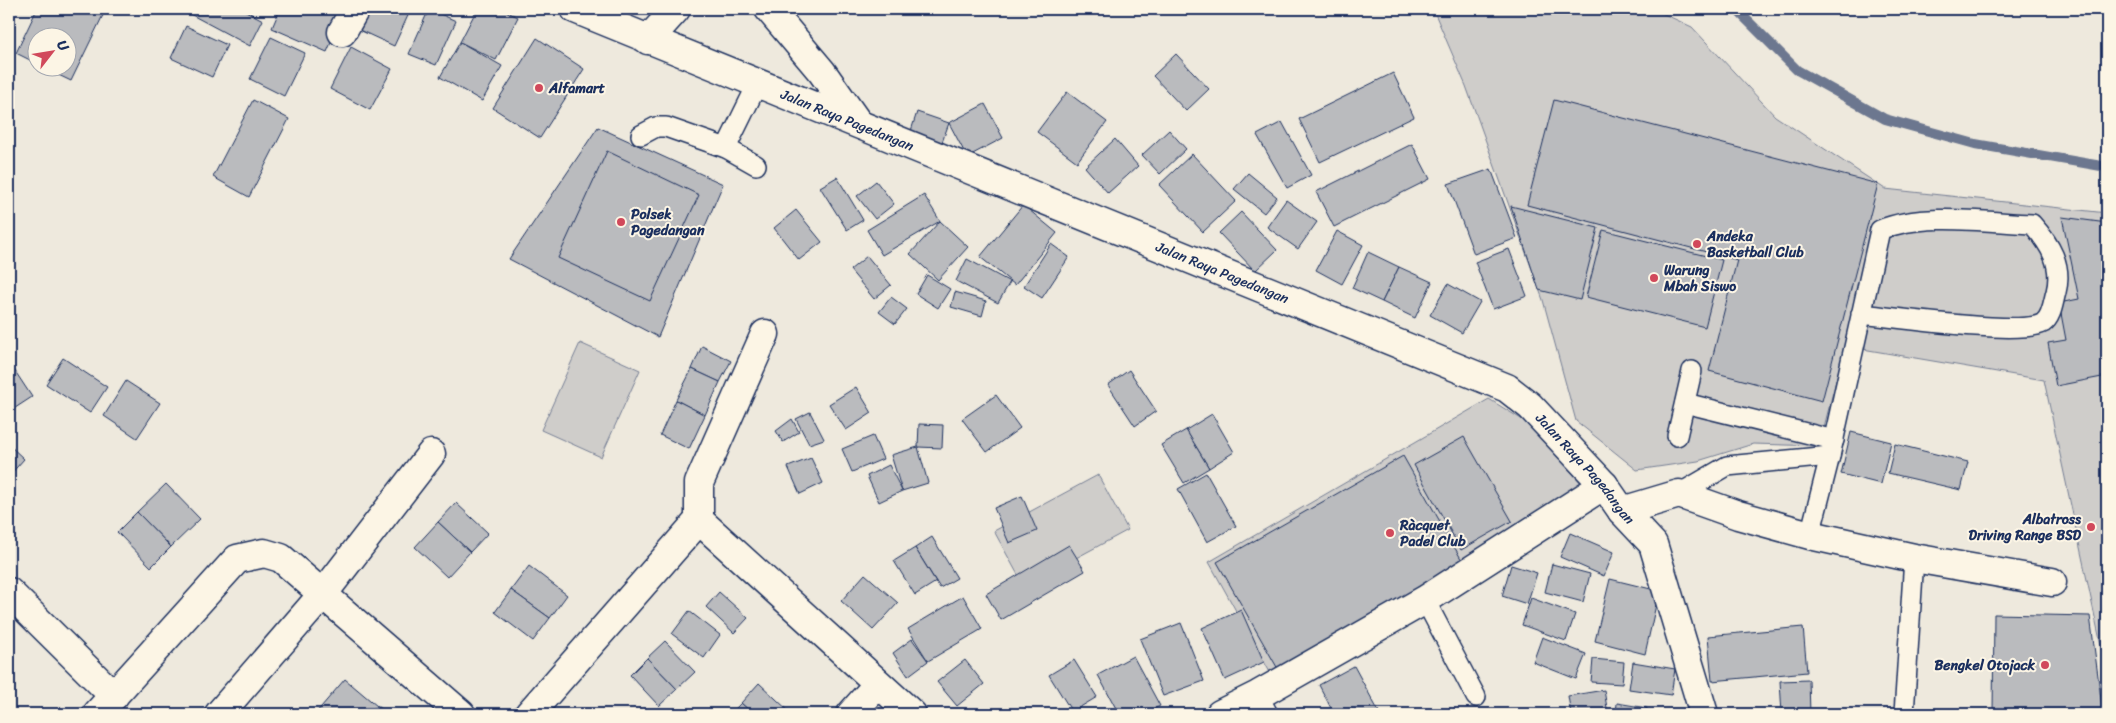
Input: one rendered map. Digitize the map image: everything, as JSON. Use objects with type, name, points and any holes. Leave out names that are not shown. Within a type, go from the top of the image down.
[{"type":"street","points":[[342,32],[355,9]]},
{"type":"street","name":"Jalan Raya Pagedangan","points":[[575,9],[1507,388],[1530,406],[1604,485],[1622,512],[1653,544],[1704,714]]},
{"type":"street","points":[[648,40],[676,9]]},
{"type":"street","points":[[769,9],[822,72],[858,123]]},
{"type":"street","points":[[529,714],[699,520],[699,483],[765,334]]},
{"type":"street","points":[[219,714],[323,594],[431,454]]},
{"type":"street","points":[[1220,714],[1263,704],[1604,485]]},
{"type":"street","points":[[1622,512],[1679,494],[1738,515],[1810,534],[1914,558],[2052,582]]},
{"type":"street","points":[[699,520],[912,714]]},
{"type":"street","points":[[9,592],[106,705],[237,559],[264,553],[281,558],[461,714]]},
{"type":"street","points":[[851,714],[878,684]]},
{"type":"lane","points":[[726,148],[758,83]]},
{"type":"lane","points":[[641,135],[656,127],[666,127],[726,148],[756,164]]},
{"type":"lane","points":[[1810,534],[1832,448],[1861,314],[1880,230],[1895,224],[1926,220],[2032,224],[2044,236],[2056,258],[2059,281],[2049,317],[2040,324],[2000,328],[1861,314]]},
{"type":"lane","points":[[1677,436],[1692,371]]},
{"type":"lane","points":[[1685,403],[1832,448]]},
{"type":"lane","points":[[1679,494],[1726,466],[1832,448]]},
{"type":"lane","points":[[1904,714],[1914,558]]},
{"type":"lane","points":[[1426,600],[1476,697]]},
{"type":"shaded area","name":"Andeka Basketball Club","points":[[1433,9],[1653,9],[1692,27],[1775,116],[1885,189],[2107,213],[2107,673],[2044,380],[1845,346],[1819,446],[1753,444],[1698,461],[1637,470],[1576,421],[1543,300],[1466,86]]},
{"type":"shaded area","points":[[580,343],[640,370],[601,457],[541,430]]},
{"type":"shaded area","name":"Ràcquet Padel Club","points":[[1489,399],[1526,422],[1583,485],[1571,505],[1272,676],[1209,562]]},
{"type":"shaded area","points":[[1098,475],[1128,530],[1024,586],[994,531]]},
{"type":"building","points":[[37,9],[106,9],[78,67],[78,28],[28,28],[28,59],[16,53]]},
{"type":"building","points":[[193,9],[242,9],[263,20],[250,46],[190,14]]},
{"type":"building","points":[[280,9],[345,9],[327,52],[272,28]]},
{"type":"building","points":[[364,9],[411,9],[394,46],[355,28]]},
{"type":"building","points":[[429,9],[456,21],[436,65],[409,54]]},
{"type":"building","points":[[477,9],[501,9],[518,17],[496,60],[460,42]]},
{"type":"building","points":[[186,26],[227,45],[212,77],[171,58]]},
{"type":"building","points":[[271,37],[305,53],[284,96],[250,79]]},
{"type":"building","name":"Alfamart","points":[[537,38],[584,69],[540,138],[493,108]]},
{"type":"building","points":[[460,42],[502,66],[482,101],[440,77]]},
{"type":"building","points":[[351,47],[392,69],[370,110],[330,89]]},
{"type":"building","points":[[1176,54],[1209,89],[1186,111],[1153,76]]},
{"type":"building","points":[[1393,73],[1414,117],[1320,162],[1299,119]]},
{"type":"building","points":[[1067,92],[1107,122],[1077,162],[1037,132]]},
{"type":"building","points":[[253,100],[289,119],[249,197],[213,177]]},
{"type":"building","points":[[1554,100],[1878,184],[1822,401],[1709,371],[1737,260],[1527,205]]},
{"type":"building","points":[[985,104],[1003,138],[967,157],[949,123]]},
{"type":"building","points":[[917,112],[949,123],[941,145],[910,134]]},
{"type":"building","points":[[1282,122],[1311,175],[1287,188],[1257,135]]},
{"type":"building","name":"Polsek Pagedangan","points":[[598,127],[723,184],[658,337],[509,259]]},
{"type":"building","points":[[1169,130],[1186,149],[1160,174],[1142,155]]},
{"type":"building","points":[[1115,139],[1138,166],[1108,193],[1085,167]]},
{"type":"building","points":[[1412,144],[1430,179],[1334,227],[1316,192]]},
{"type":"building","points":[[607,151],[699,195],[650,301],[558,258]]},
{"type":"building","points":[[1192,154],[1236,201],[1203,232],[1159,185]]},
{"type":"building","points":[[1491,169],[1517,238],[1474,254],[1448,184]]},
{"type":"building","points":[[1248,173],[1277,197],[1264,213],[1234,189]]},
{"type":"building","points":[[837,177],[863,220],[847,230],[820,187]]},
{"type":"building","points":[[876,181],[894,204],[875,219],[857,196]]},
{"type":"building","points":[[924,195],[940,221],[882,255],[867,230]]},
{"type":"building","points":[[1286,200],[1317,222],[1298,249],[1267,227]]},
{"type":"building","points":[[1023,205],[1057,233],[1015,285],[980,257]]},
{"type":"building","points":[[1511,206],[1598,228],[1580,300],[1539,290]]},
{"type":"building","points":[[796,210],[822,242],[799,260],[774,228]]},
{"type":"building","points":[[1241,212],[1277,250],[1255,271],[1219,233]]},
{"type":"building","points":[[2062,217],[2107,223],[2107,376],[2056,386],[2048,343],[2066,340],[2059,303],[2079,299]]},
{"type":"building","points":[[940,221],[968,247],[938,280],[910,254]]},
{"type":"building","name":"Warung Mbah Siswo","points":[[1603,230],[1722,260],[1705,327],[1586,297]]},
{"type":"building","points":[[1337,231],[1363,245],[1342,284],[1316,270]]},
{"type":"building","points":[[1051,244],[1069,257],[1042,298],[1024,286]]},
{"type":"building","points":[[1509,249],[1527,296],[1493,309],[1475,262]]},
{"type":"building","points":[[1368,252],[1399,267],[1382,302],[1352,288]]},
{"type":"building","points":[[867,256],[891,285],[874,299],[850,270]]},
{"type":"building","points":[[967,259],[1010,282],[998,303],[956,281]]},
{"type":"building","points":[[1399,267],[1432,282],[1415,318],[1382,302]]},
{"type":"building","points":[[927,275],[950,289],[938,308],[916,294]]},
{"type":"building","points":[[1448,284],[1480,302],[1462,333],[1430,315]]},
{"type":"building","points":[[955,292],[986,301],[982,316],[951,307]]},
{"type":"building","points":[[891,297],[907,309],[895,324],[879,312]]},
{"type":"building","points":[[702,346],[731,361],[720,382],[692,369]]},
{"type":"building","points":[[63,358],[107,387],[90,413],[46,384]]},
{"type":"building","points":[[11,365],[32,397],[9,412],[9,367]]},
{"type":"building","points":[[692,369],[720,382],[705,415],[676,400]]},
{"type":"building","points":[[1129,370],[1156,411],[1135,426],[1108,385]]},
{"type":"building","points":[[126,381],[160,403],[137,438],[104,416]]},
{"type":"building","points":[[856,387],[872,413],[846,430],[829,404]]},
{"type":"building","points":[[996,395],[1020,428],[987,452],[962,419]]},
{"type":"building","points":[[676,400],[705,415],[689,449],[660,435]]},
{"type":"building","points":[[810,412],[824,439],[809,444],[796,419]]},
{"type":"building","points":[[1212,414],[1234,452],[1209,468],[1186,430]]},
{"type":"building","points":[[792,419],[799,432],[783,442],[776,431]]},
{"type":"building","points":[[919,424],[943,425],[942,448],[918,447]]},
{"type":"building","points":[[1186,430],[1209,468],[1184,483],[1161,445]]},
{"type":"building","points":[[1851,432],[1891,442],[1881,484],[1841,474]]},
{"type":"building","points":[[873,436],[883,459],[852,472],[842,449]]},
{"type":"building","points":[[1464,437],[1512,521],[1461,550],[1414,465]]},
{"type":"building","points":[[1895,444],[1968,462],[1961,490],[1888,473]]},
{"type":"building","points":[[9,445],[24,459],[9,476]]},
{"type":"building","points":[[918,447],[928,483],[902,491],[891,455]]},
{"type":"building","points":[[1403,456],[1464,564],[1278,669],[1217,562]]},
{"type":"building","points":[[811,458],[823,483],[800,494],[788,467]]},
{"type":"building","points":[[889,465],[902,491],[879,502],[867,476]]},
{"type":"building","points":[[1206,473],[1236,526],[1207,542],[1178,489]]},
{"type":"building","points":[[166,484],[200,519],[171,547],[137,512]]},
{"type":"building","points":[[1022,496],[1037,531],[1009,543],[994,508]]},
{"type":"building","points":[[456,503],[488,533],[470,552],[438,522]]},
{"type":"building","points":[[137,512],[171,547],[151,567],[117,532]]},
{"type":"building","points":[[438,522],[470,552],[447,577],[415,547]]},
{"type":"building","points":[[1570,533],[1614,552],[1604,576],[1560,557]]},
{"type":"building","points":[[932,537],[957,578],[940,588],[915,548]]},
{"type":"building","points":[[1069,545],[1085,571],[1001,620],[986,594]]},
{"type":"building","points":[[915,548],[936,582],[915,595],[894,561]]},
{"type":"building","points":[[1552,564],[1590,574],[1583,602],[1545,592]]},
{"type":"building","points":[[1511,565],[1537,573],[1527,604],[1502,596]]},
{"type":"building","points":[[529,566],[567,595],[550,618],[511,590]]},
{"type":"building","points":[[865,574],[898,603],[873,630],[841,601]]},
{"type":"building","points":[[1610,579],[1659,591],[1645,654],[1595,641]]},
{"type":"building","points":[[511,590],[550,618],[533,641],[495,612]]},
{"type":"building","points":[[719,592],[748,618],[734,633],[706,607]]},
{"type":"building","points":[[963,596],[982,629],[928,661],[908,629]]},
{"type":"building","points":[[1531,598],[1575,614],[1566,641],[1522,625]]},
{"type":"building","points":[[1241,610],[1264,662],[1225,680],[1202,628]]},
{"type":"building","points":[[689,611],[720,635],[704,658],[672,634]]},
{"type":"building","name":"Bengkel Otojack","points":[[1994,614],[2090,616],[2103,714],[1993,714]]},
{"type":"building","points":[[1181,623],[1204,681],[1163,696],[1140,639]]},
{"type":"building","points":[[1803,627],[1807,672],[1712,681],[1708,636]]},
{"type":"building","points":[[1542,637],[1586,654],[1576,679],[1533,662]]},
{"type":"building","points":[[912,639],[928,661],[908,676],[893,653]]},
{"type":"building","points":[[665,641],[695,672],[677,689],[647,658]]},
{"type":"building","points":[[1133,656],[1160,706],[1144,714],[1119,714],[1098,675]]},
{"type":"building","points":[[647,658],[677,689],[659,706],[630,675]]},
{"type":"building","points":[[1593,659],[1624,662],[1622,684],[1591,682]]},
{"type":"building","points":[[965,660],[984,684],[957,706],[937,682]]},
{"type":"building","points":[[1074,660],[1097,697],[1072,712],[1049,675]]},
{"type":"building","points":[[1633,662],[1675,669],[1671,695],[1629,689]]},
{"type":"building","points":[[1354,666],[1380,714],[1334,714],[1319,685]]},
{"type":"building","points":[[345,679],[377,706],[370,714],[315,714]]},
{"type":"building","points":[[1809,680],[1810,714],[1782,714],[1780,681]]},
{"type":"building","points":[[759,683],[792,714],[753,714],[741,703]]},
{"type":"building","points":[[1604,690],[1608,714],[1571,714],[1568,696]]},
{"type":"building","points":[[741,703],[753,714],[730,714]]},
{"type":"building","points":[[1617,703],[1647,708],[1646,714],[1616,714]]},
{"type":"building","points":[[377,706],[387,714],[370,714]]},
{"type":"waterway","points":[[1736,9],[1797,70],[1885,119],[1975,144],[2107,167]]},
{"type":"place","name":"Alfamart","points":[[539,88]]},
{"type":"place","name":"Polsek Pagedangan","points":[[621,222]]},
{"type":"place","name":"Andeka Basketball Club","points":[[1697,244]]},
{"type":"place","name":"Warung Mbah Siswo","points":[[1654,278]]},
{"type":"place","name":"Albatross Driving Range BSD","points":[[2091,527]]},
{"type":"place","name":"Ràcquet Padel Club","points":[[1390,533]]},
{"type":"place","name":"Bengkel Otojack","points":[[2045,665]]}]
